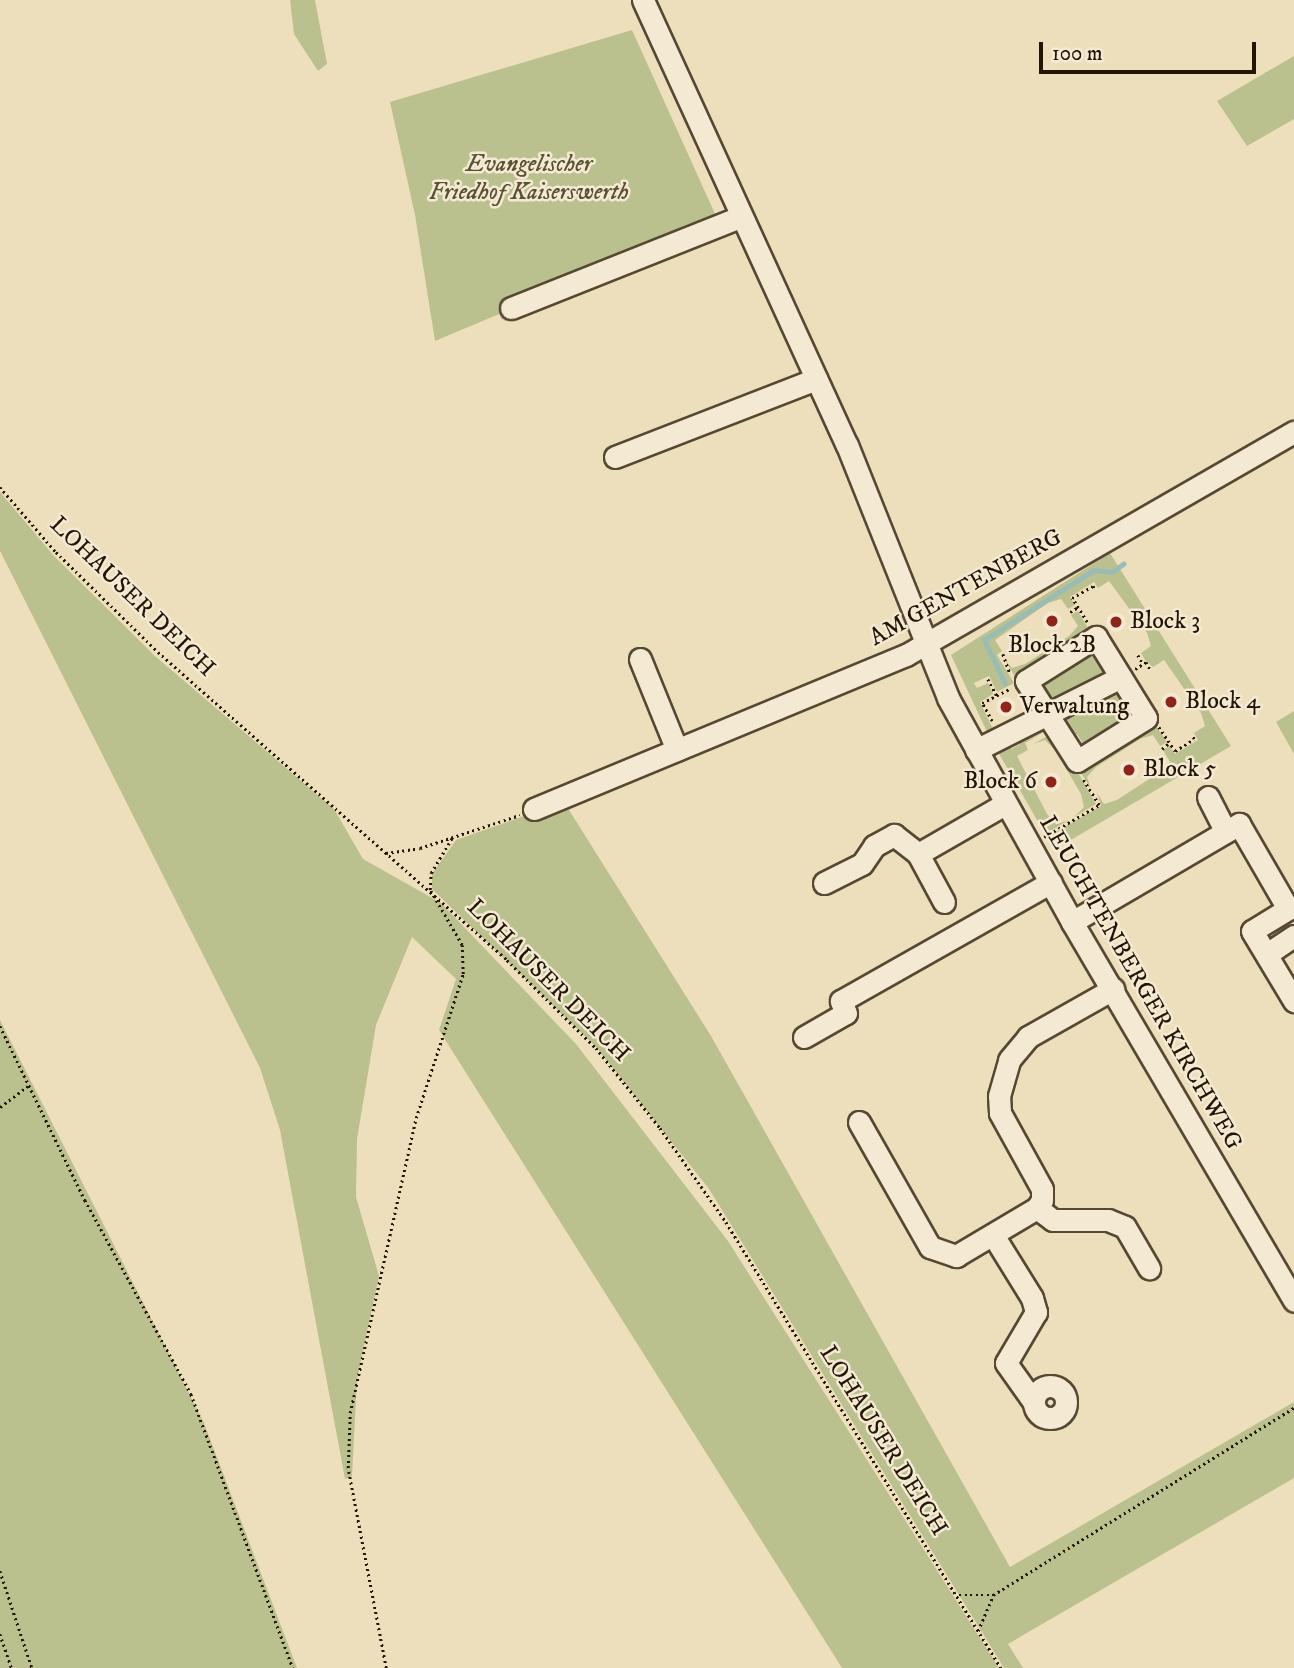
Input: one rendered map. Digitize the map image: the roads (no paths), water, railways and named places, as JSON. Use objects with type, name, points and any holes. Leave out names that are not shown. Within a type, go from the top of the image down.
[{"type":"street","name":"LEUCHTENBERGER KIRCHWEG","points":[[643,0],[816,379],[923,643],[976,750],[1072,922],[1292,1294]]},
{"type":"street","points":[[510,308],[740,217]]},
{"type":"street","points":[[615,457],[816,379]]},
{"type":"street","name":"AM GENTENBERG","points":[[534,809],[906,655],[1294,432]]},
{"type":"street","points":[[1096,637],[1121,677],[1146,718],[1077,761],[1046,712],[1022,683],[1096,637]]},
{"type":"street","points":[[640,659],[677,750]]},
{"type":"street","points":[[976,750],[1046,712],[1121,677]]},
{"type":"street","points":[[1208,797],[1226,832]]},
{"type":"street","points":[[918,854],[1006,804]]},
{"type":"street","points":[[1072,922],[1239,824],[1291,914],[1252,931],[1294,1001]]},
{"type":"street","points":[[824,883],[862,864],[874,846],[894,835],[918,854],[944,902]]},
{"type":"street","points":[[804,1037],[846,1013],[841,1001],[1051,882]]},
{"type":"street","points":[[1267,954],[1294,936]]},
{"type":"street","points":[[859,1122],[930,1247],[956,1256],[1037,1208],[1042,1189],[1000,1112],[999,1096],[1009,1060],[1028,1037],[1113,989]]},
{"type":"street","points":[[1037,1208],[1053,1220],[1108,1220],[1125,1227],[1149,1268]]},
{"type":"street","points":[[993,1235],[1032,1298],[1036,1312],[1006,1363],[1033,1401]]},
{"type":"waterway","points":[[1005,684],[984,640],[1094,570],[1112,572],[1123,564]]},
{"type":"place","name":"Block 2B","points":[[1052,621]]},
{"type":"place","name":"Block 3","points":[[1116,622]]},
{"type":"place","name":"Block 4","points":[[1171,702]]},
{"type":"place","name":"Verwaltung","points":[[1006,707]]},
{"type":"place","name":"Block 5","points":[[1129,770]]},
{"type":"place","name":"Block 6","points":[[1051,782]]},
{"type":"park label","name":"Evangelischer Friedhof Kaiserswerth","points":[[529,179]]}]
